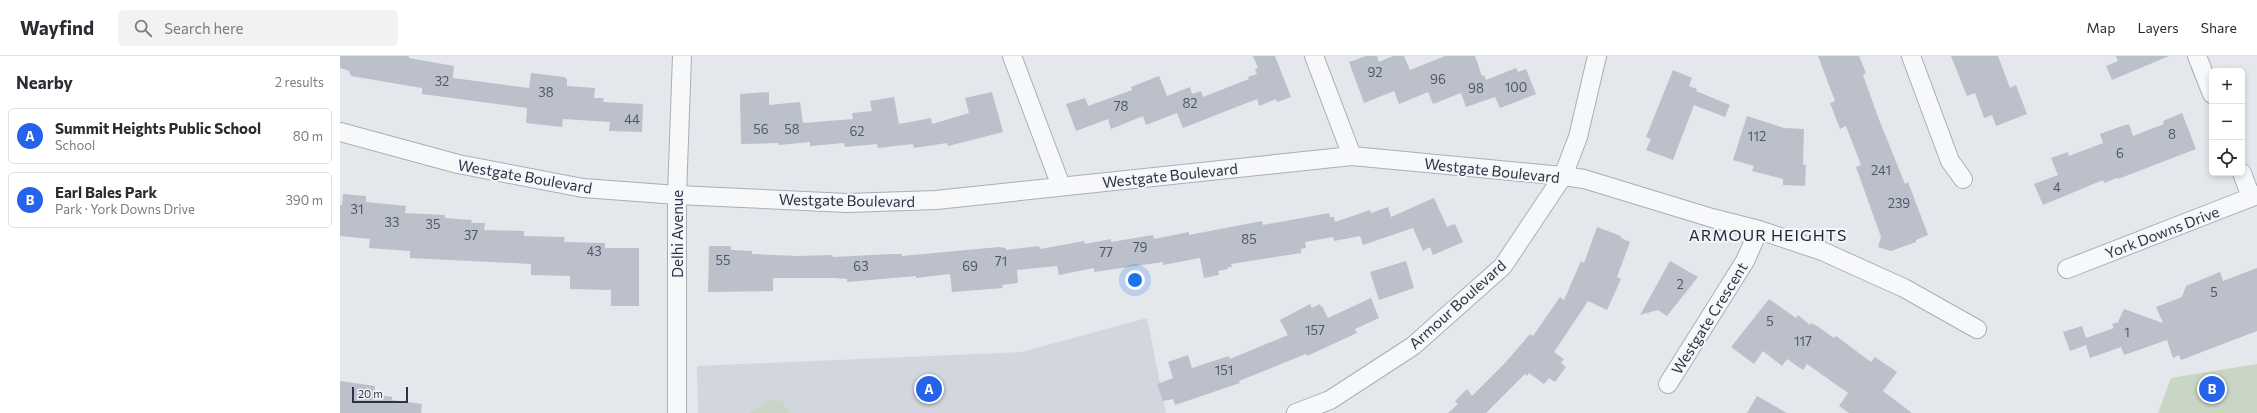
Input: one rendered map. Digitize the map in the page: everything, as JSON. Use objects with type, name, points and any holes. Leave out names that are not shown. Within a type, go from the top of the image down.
[{"type":"street","name":"Delhi Avenue","points":[[677,413],[676,195],[682,56]]},
{"type":"street","points":[[1012,56],[1061,186]]},
{"type":"street","points":[[1314,56],[1352,156]]},
{"type":"street","name":"Armour Boulevard","points":[[1296,413],[1330,400],[1413,346],[1503,266],[1563,176],[1578,137],[1597,56]]},
{"type":"street","points":[[1911,56],[1950,161],[1963,179]]},
{"type":"street","points":[[2197,56],[2209,86]]},
{"type":"street","name":"Westgate Boulevard","points":[[340,132],[458,164],[583,188],[676,195],[855,202],[936,200],[1352,156],[1563,176],[1584,179],[1712,218],[1759,230],[1822,251],[1904,288],[1977,329]]},
{"type":"street","points":[[2244,176],[2254,196]]},
{"type":"street","name":"York Downs Drive","points":[[2067,269],[2254,196]]},
{"type":"street","name":"Westgate Crescent","points":[[1668,384],[1745,261],[1759,230]]},
{"type":"shaded area","points":[[1147,318],[1166,413],[698,413],[697,366],[1022,352]]},
{"type":"green space","points":[[2257,364],[2257,413],[2158,413],[2171,378]]},
{"type":"green space","points":[[781,400],[790,413],[749,413],[767,401]]},
{"type":"building","points":[[340,56],[409,56],[409,58],[454,66],[453,78],[529,88],[531,73],[564,77],[567,79],[567,86],[595,88],[594,98],[604,98],[603,102],[643,104],[642,132],[609,131],[610,122],[563,119],[562,127],[526,123],[527,108],[422,94],[422,88],[351,76],[349,71],[340,68]]},
{"type":"building","points":[[1253,56],[1275,56],[1291,97],[1277,102],[1276,99],[1259,106],[1257,99],[1183,128],[1177,113],[1146,125],[1143,116],[1111,129],[1108,119],[1076,131],[1066,104],[1085,98],[1088,106],[1132,90],[1131,87],[1159,76],[1167,96],[1190,87],[1192,94],[1201,91],[1203,97],[1249,79],[1248,77],[1257,74],[1255,69],[1258,68]]},
{"type":"building","points":[[1366,56],[1377,56],[1379,62],[1393,56],[1404,56],[1410,70],[1445,56],[1475,56],[1482,76],[1484,75],[1486,80],[1516,68],[1518,72],[1526,69],[1536,94],[1500,108],[1495,97],[1466,107],[1461,93],[1433,104],[1428,92],[1399,104],[1394,91],[1364,103],[1349,62]]},
{"type":"building","points":[[1818,56],[1859,56],[1866,73],[1863,75],[1878,117],[1905,184],[1908,182],[1928,235],[1916,240],[1916,242],[1891,251],[1878,247],[1881,237],[1856,167],[1861,165],[1846,126],[1840,129],[1830,103],[1835,101]]},
{"type":"building","points":[[1951,56],[1998,56],[2010,88],[2016,85],[2027,114],[1996,126],[1992,115],[1984,118],[1975,93],[1967,96]]},
{"type":"building","points":[[2116,56],[2169,56],[2112,80],[2106,66],[2118,61]]},
{"type":"building","points":[[1673,70],[1692,78],[1689,86],[1697,89],[1696,91],[1730,105],[1725,117],[1694,105],[1673,160],[1646,150],[1651,139],[1646,137]]},
{"type":"building","points":[[769,92],[769,105],[800,102],[803,123],[853,119],[852,113],[872,111],[870,101],[894,97],[899,124],[931,118],[932,124],[969,113],[965,98],[992,92],[1003,132],[948,146],[947,143],[914,148],[913,144],[878,148],[877,144],[845,147],[844,143],[810,146],[810,142],[779,145],[778,143],[741,144],[740,94]]},
{"type":"building","points":[[2182,113],[2196,149],[2118,179],[2117,178],[2104,183],[2103,180],[2043,205],[2034,184],[2058,175],[2051,158],[2068,152],[2069,156],[2103,143],[2100,134],[2119,127],[2129,124],[2133,136],[2164,124],[2163,121]]},
{"type":"building","points":[[1747,116],[1784,128],[1804,129],[1803,165],[1806,165],[1805,186],[1783,185],[1783,179],[1752,171],[1754,166],[1733,160]]},
{"type":"building","points":[[343,194],[366,196],[366,202],[406,206],[405,213],[445,215],[445,218],[472,220],[471,223],[485,223],[484,230],[524,231],[524,236],[565,237],[564,242],[605,243],[605,248],[639,248],[639,306],[611,306],[611,290],[570,289],[570,276],[531,275],[531,264],[410,258],[410,251],[369,248],[370,239],[340,236],[340,205],[342,205]]},
{"type":"building","points":[[1434,198],[1447,227],[1455,224],[1463,242],[1433,255],[1430,247],[1423,251],[1413,228],[1363,245],[1360,236],[1334,241],[1333,237],[1305,242],[1306,248],[1301,249],[1301,253],[1231,264],[1232,267],[1218,271],[1219,275],[1204,278],[1200,258],[1163,265],[1163,262],[1094,272],[1094,268],[1059,275],[1057,266],[1017,270],[1018,283],[1002,285],[1003,288],[952,292],[950,274],[916,278],[916,276],[847,282],[847,279],[834,278],[773,278],[773,291],[708,292],[709,246],[731,246],[731,250],[752,251],[752,254],[798,256],[832,255],[833,257],[891,254],[902,254],[902,256],[999,247],[1006,248],[1006,250],[1039,246],[1040,249],[1084,241],[1085,244],[1111,239],[1111,242],[1153,235],[1154,239],[1189,232],[1189,235],[1262,221],[1263,225],[1329,213],[1330,217],[1334,217],[1335,222],[1370,210],[1371,213],[1388,207],[1391,217]]},
{"type":"building","points":[[1597,227],[1621,236],[1621,238],[1630,242],[1617,277],[1621,279],[1607,310],[1588,301],[1554,352],[1564,359],[1561,363],[1566,367],[1555,382],[1549,378],[1544,384],[1529,373],[1527,376],[1525,374],[1486,413],[1448,413],[1458,404],[1455,401],[1467,389],[1472,396],[1505,363],[1530,334],[1533,336],[1560,297],[1564,300],[1581,261],[1584,263]]},
{"type":"building","points":[[1406,261],[1414,288],[1379,300],[1370,272]]},
{"type":"building","points":[[1670,261],[1698,277],[1667,316],[1658,310],[1640,315]]},
{"type":"building","points":[[2257,268],[2257,331],[2181,360],[2179,355],[2173,358],[2167,340],[2124,355],[2121,347],[2090,358],[2086,345],[2070,351],[2063,332],[2082,326],[2086,338],[2114,328],[2112,324],[2118,322],[2124,309],[2163,323],[2156,307],[2182,297],[2186,286],[2220,272],[2223,281]]},
{"type":"building","points":[[1371,298],[1379,318],[1355,329],[1357,333],[1307,356],[1306,354],[1239,381],[1240,383],[1175,405],[1173,399],[1163,401],[1157,384],[1173,378],[1168,362],[1188,355],[1192,368],[1229,356],[1230,359],[1288,335],[1280,320],[1310,304],[1312,308],[1320,304],[1328,318]]},
{"type":"building","points":[[1769,299],[1796,318],[1798,315],[1810,325],[1811,323],[1817,326],[1834,338],[1836,336],[1871,362],[1875,357],[1897,372],[1883,391],[1912,413],[1849,413],[1839,406],[1848,393],[1807,364],[1803,370],[1787,359],[1782,366],[1763,351],[1754,364],[1731,347]]},
{"type":"building","points":[[340,381],[375,386],[374,394],[392,397],[392,400],[422,404],[421,413],[340,413]]},
{"type":"building","points":[[1757,396],[1787,413],[1747,413]]},
{"type":"place","name":"Summit Heights Public School","points":[[929,389]]},
{"type":"place","name":"Earl Bales Park","points":[[2212,389]]},
{"type":"district","name":"ARMOUR HEIGHTS","points":[[1768,234]]}]
